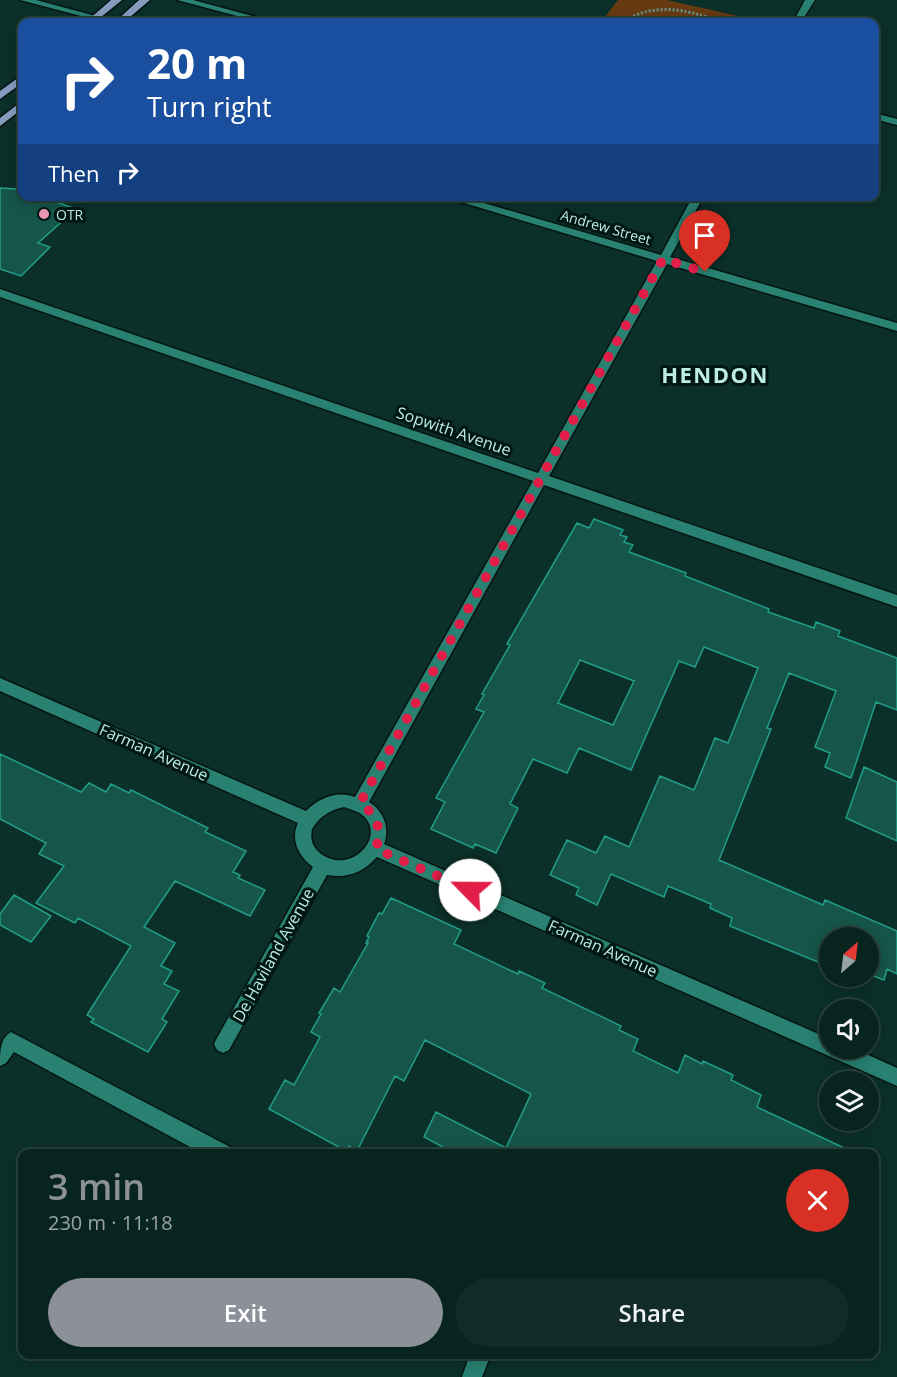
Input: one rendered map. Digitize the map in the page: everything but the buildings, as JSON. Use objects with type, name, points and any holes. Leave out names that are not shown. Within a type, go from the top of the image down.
[{"type":"main road","points":[[94,18],[117,0]]},
{"type":"main road","points":[[124,18],[145,0]]},
{"type":"main road","points":[[0,96],[18,81]]},
{"type":"main road","points":[[0,123],[18,107]]},
{"type":"street","points":[[25,0],[85,18]]},
{"type":"street","points":[[182,0],[253,18]]},
{"type":"street","points":[[799,18],[810,0]]},
{"type":"street","points":[[879,117],[897,122]]},
{"type":"street","name":"Andrew Street","points":[[463,201],[897,327]]},
{"type":"street","points":[[360,803],[696,201]]},
{"type":"street","name":"Sopwith Avenue","points":[[0,293],[897,601]]},
{"type":"street","name":"Farman Avenue","points":[[0,684],[308,820]]},
{"type":"street","points":[[344,800],[360,803],[378,822],[379,838],[376,849],[362,863],[350,868],[338,869],[323,866],[308,852],[304,841],[304,831],[308,820],[324,804],[344,800]]},
{"type":"street","name":"Farman Avenue","points":[[376,849],[819,1043]]},
{"type":"street","name":"De Haviland Avenue","points":[[223,1044],[323,866]]},
{"type":"street","points":[[0,1057],[11,1041],[214,1149]]},
{"type":"street","name":"Farman Avenue","points":[[855,1059],[897,1077]]},
{"type":"street","points":[[472,1377],[479,1359]]},
{"type":"path","points":[[632,18],[646,12],[667,9],[690,12],[708,18]]},
{"type":"shaded area","points":[[618,0],[667,0],[747,18],[604,18]]},
{"type":"place","name":"OTR","points":[[44,214]]},
{"type":"district","name":"HENDON","points":[[715,374]]},
{"type":"route","points":[[470,890],[376,849],[380,832],[378,822],[360,803],[663,259],[705,272]]}]
